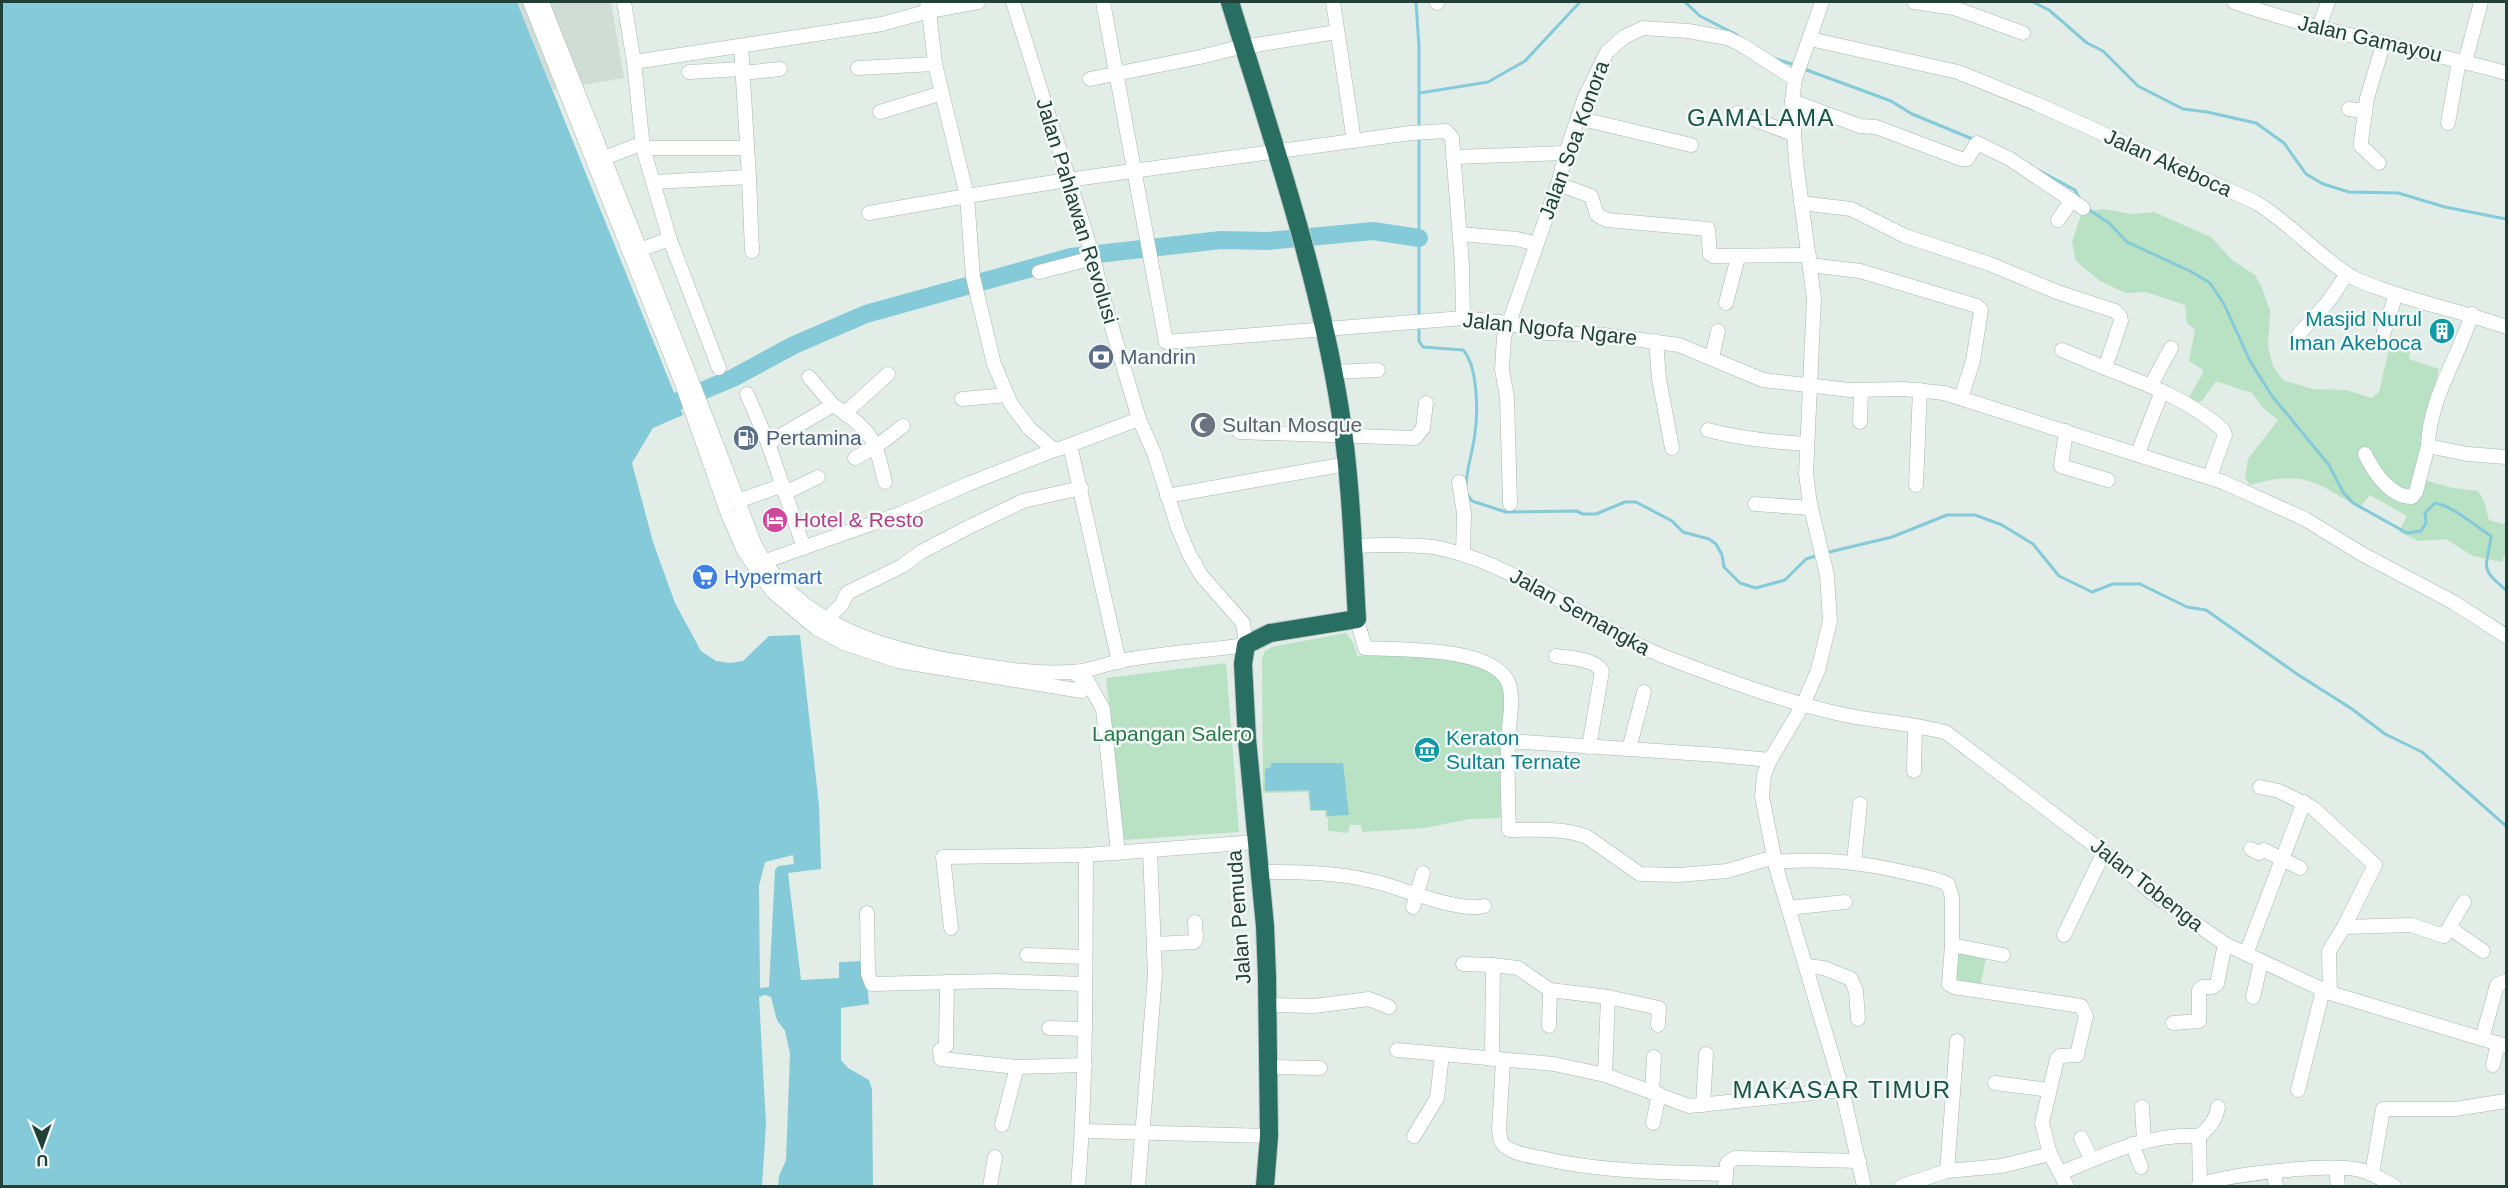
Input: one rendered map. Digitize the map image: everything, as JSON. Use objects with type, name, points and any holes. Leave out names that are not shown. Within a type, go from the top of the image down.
[{"type":"highway","points":[[1230,2],[1302,241],[1333,372],[1346,464],[1357,619],[1270,633],[1246,645]]},
{"type":"highway","name":"Jalan Pemuda","points":[[1246,645],[1243,664],[1256,843],[1265,926],[1268,1005],[1269,1136],[1265,1186]]},
{"type":"street","points":[[530,2],[686,380],[748,545],[773,592],[821,620],[855,634],[935,658],[1011,671],[1074,672],[1088,681],[1113,853]]},
{"type":"street","points":[[542,2],[607,157],[640,250],[680,348],[686,380]]},
{"type":"street","points":[[624,2],[634,62],[641,146],[654,182],[669,239],[719,368]]},
{"type":"street","points":[[634,62],[882,24],[928,7],[978,2]]},
{"type":"street","name":"Jalan Pahlawan Revolusi","points":[[1013,2],[1092,254],[1139,419],[1154,453],[1167,496],[1189,554],[1201,575],[1243,623]]},
{"type":"street","points":[[1103,2],[1166,342],[1324,331]]},
{"type":"street","points":[[1333,2],[1354,141]]},
{"type":"street","points":[[1822,2],[1798,70],[1792,102],[1793,134],[1814,298],[1806,474],[1827,576],[1830,621],[1818,670],[1803,705],[1770,760],[1764,775],[1762,796],[1774,860],[1842,1090],[1864,1186]]},
{"type":"street","points":[[1914,2],[1954,8],[2023,33]]},
{"type":"street","name":"Jalan Gamayou","points":[[2234,2],[2270,15],[2506,73]]},
{"type":"street","points":[[2319,27],[2328,2]]},
{"type":"street","points":[[2448,123],[2462,62],[2481,2]]},
{"type":"street","points":[[928,7],[935,64],[967,196],[973,277],[994,364],[1011,404],[1029,428],[1054,450]]},
{"type":"street","name":"Jalan Soa Konora","points":[[1510,504],[1507,397],[1502,369],[1507,323],[1558,184],[1578,118],[1607,52],[1629,34],[1643,28],[1670,28],[1727,38],[1798,70]]},
{"type":"street","points":[[1090,79],[1244,46],[1336,32]]},
{"type":"street","name":"Jalan Akeboca","points":[[1810,39],[1948,69],[2037,104],[2255,202],[2278,216],[2347,274],[2396,294],[2472,314],[2506,327]]},
{"type":"street","points":[[2379,163],[2361,146],[2364,111],[2384,42]]},
{"type":"street","points":[[741,45],[752,251]]},
{"type":"street","points":[[858,68],[935,64]]},
{"type":"street","points":[[689,72],[780,69]]},
{"type":"street","points":[[880,112],[942,93]]},
{"type":"street","points":[[1792,102],[1860,126],[1876,127],[1962,159],[1967,159],[1977,143],[2010,159],[2078,204],[2058,220]]},
{"type":"street","points":[[2349,109],[2364,111]]},
{"type":"street","points":[[1737,113],[1793,134]]},
{"type":"street","points":[[1578,118],[1691,145]]},
{"type":"street","points":[[869,213],[1067,180],[1411,133],[1446,131],[1452,138],[1460,234],[1463,318]]},
{"type":"street","points":[[607,157],[641,146],[747,148]]},
{"type":"street","points":[[1453,157],[1566,153]]},
{"type":"street","points":[[654,182],[748,177]]},
{"type":"street","points":[[1558,184],[1591,196],[1597,215],[1607,220],[1706,229],[1711,255],[1810,260],[1860,271],[1977,306],[1981,310],[1978,334],[1961,398]]},
{"type":"street","points":[[1801,203],[1851,209],[1905,236],[1990,264],[2057,292],[2115,311],[2121,321],[2105,368]]},
{"type":"street","points":[[1460,234],[1508,238],[1536,244]]},
{"type":"street","points":[[640,250],[669,239]]},
{"type":"street","points":[[1039,272],[1092,254]]},
{"type":"street","points":[[1726,303],[1738,256]]},
{"type":"street","points":[[2299,334],[2328,302],[2347,274]]},
{"type":"street","points":[[2383,335],[2396,294]]},
{"type":"street","points":[[2365,454],[2379,478],[2392,489],[2406,497],[2412,497],[2416,492],[2428,446],[2432,416],[2472,314]]},
{"type":"street","name":"Jalan Ngofa Ngare","points":[[1324,331],[1463,318],[1507,323],[1545,333],[1656,340],[1713,357],[1763,380],[1861,390],[1920,390],[1961,398],[2210,476],[2305,519],[2354,550],[2453,602],[2506,636]]},
{"type":"street","points":[[1713,357],[1719,331]]},
{"type":"street","points":[[1656,340],[1659,379],[1672,448]]},
{"type":"street","points":[[2138,453],[2171,348]]},
{"type":"street","points":[[2061,350],[2157,388],[2201,413],[2225,432],[2210,476]]},
{"type":"street","points":[[1333,372],[1378,370]]},
{"type":"street","points":[[768,442],[839,409],[888,374]]},
{"type":"street","points":[[809,377],[839,409],[860,423],[877,446],[885,482]]},
{"type":"street","points":[[1860,422],[1861,390]]},
{"type":"street","points":[[1916,485],[1920,390]]},
{"type":"street","points":[[747,394],[768,442],[804,548]]},
{"type":"street","points":[[962,399],[1007,395]]},
{"type":"street","points":[[1239,432],[1415,438],[1423,428],[1426,403]]},
{"type":"street","points":[[696,410],[738,501],[748,545],[782,586],[844,643],[898,661],[1088,681],[1119,662],[1246,645],[1243,623],[1270,633]]},
{"type":"street","points":[[763,562],[902,513],[986,476],[1139,419]]},
{"type":"street","points":[[855,458],[877,446],[903,426]]},
{"type":"street","points":[[1708,430],[1746,440],[1807,444]]},
{"type":"street","points":[[2066,430],[2061,466],[2108,480]]},
{"type":"street","points":[[1070,446],[1119,662]]},
{"type":"street","points":[[2428,446],[2467,454],[2506,457]]},
{"type":"street","points":[[1167,496],[1346,464]]},
{"type":"street","points":[[738,501],[818,477]]},
{"type":"street","points":[[1459,482],[1464,513],[1463,554]]},
{"type":"street","points":[[821,620],[842,604],[847,593],[902,566],[921,552],[967,528],[1023,501],[1081,488]]},
{"type":"street","points":[[1755,504],[1811,507]]},
{"type":"street","name":"Jalan Semangka","points":[[1353,547],[1411,546],[1442,548],[1463,554],[1533,585],[1629,642],[1677,662],[1803,705]]},
{"type":"street","points":[[1357,619],[1365,648],[1420,649],[1462,656],[1488,665],[1502,675],[1508,683],[1509,830],[1558,830],[1579,834],[1587,837],[1635,872],[1647,875],[1727,871],[1774,860],[1854,861],[1948,884],[1952,897],[1949,984],[1954,987],[2081,1006],[2085,1010],[2086,1016],[2079,1053],[2076,1056],[2058,1057],[2042,1123],[2050,1154],[2067,1186]]},
{"type":"street","points":[[1556,656],[1584,661],[1599,666],[1602,671],[1589,747]]},
{"type":"street","points":[[1629,749],[1644,692]]},
{"type":"street","name":"Jalan Tobenga","points":[[1803,705],[1869,720],[1947,733],[2104,852],[2152,893],[2225,944],[2327,992],[2502,1045]]},
{"type":"street","points":[[1914,771],[1915,726]]},
{"type":"street","points":[[1508,741],[1770,760]]},
{"type":"street","points":[[2260,787],[2304,802],[2321,814],[2375,865],[2344,927],[2329,951],[2327,992],[2298,1090]]},
{"type":"street","points":[[2246,954],[2304,802]]},
{"type":"street","points":[[1854,861],[1860,804]]},
{"type":"street","points":[[951,928],[944,857],[1086,855],[1256,843]]},
{"type":"street","points":[[2251,849],[2259,853],[2264,850],[2300,868]]},
{"type":"street","points":[[1138,1186],[1155,969],[1150,851]]},
{"type":"street","points":[[2064,935],[2104,852]]},
{"type":"street","points":[[1078,1186],[1084,1131],[1086,855]]},
{"type":"street","points":[[1260,872],[1345,876],[1415,900],[1467,909],[1484,906]]},
{"type":"street","points":[[1415,900],[1423,873]]},
{"type":"street","points":[[1788,908],[1845,902]]},
{"type":"street","points":[[2344,927],[2405,925],[2424,928],[2444,936],[2464,902]]},
{"type":"street","points":[[867,913],[868,974],[872,984],[948,982],[1085,984]]},
{"type":"street","points":[[1154,944],[1194,942],[1196,939],[1195,922]]},
{"type":"street","points":[[2450,928],[2482,951]]},
{"type":"street","points":[[2173,1023],[2199,1021],[2199,990],[2202,987],[2212,987],[2217,984],[2225,944]]},
{"type":"street","points":[[1952,945],[2003,955]]},
{"type":"street","points":[[1027,955],[1085,957]]},
{"type":"street","points":[[2253,997],[2261,962]]},
{"type":"street","points":[[1463,964],[1518,968],[1550,990],[1608,996],[1659,1008],[1658,1025]]},
{"type":"street","points":[[1493,965],[1499,1130],[1501,1141],[1507,1148],[1525,1155],[1574,1166],[1726,1180],[1727,1162],[1735,1158],[1859,1161]]},
{"type":"street","points":[[1806,966],[1824,968],[1851,979],[1857,991],[1858,1019]]},
{"type":"street","points":[[2482,1039],[2497,985],[2506,981]]},
{"type":"street","points":[[948,982],[941,1059],[1017,1067],[1085,1065]]},
{"type":"street","points":[[1549,1026],[1550,990]]},
{"type":"street","points":[[1605,1075],[1608,996]]},
{"type":"street","points":[[1268,1005],[1314,1006],[1369,999],[1389,1007]]},
{"type":"street","points":[[1049,1028],[1085,1029]]},
{"type":"street","points":[[1947,1172],[1957,1041]]},
{"type":"street","points":[[2493,1065],[2502,1045]]},
{"type":"street","points":[[1397,1050],[1554,1064],[1605,1075],[1689,1106],[1842,1090]]},
{"type":"street","points":[[1703,1105],[1706,1054]]},
{"type":"street","points":[[1414,1136],[1437,1098],[1442,1055]]},
{"type":"street","points":[[1653,1123],[1654,1057]]},
{"type":"street","points":[[1269,1066],[1320,1068]]},
{"type":"street","points":[[1002,1125],[1017,1067]]},
{"type":"street","points":[[1995,1083],[2049,1090]]},
{"type":"street","points":[[2372,1174],[2383,1109],[2455,1109],[2506,1101]]},
{"type":"street","points":[[2141,1167],[2138,1142],[2142,1107]]},
{"type":"street","points":[[2218,1107],[2212,1122],[2199,1136],[2199,1186],[2223,1178],[2274,1172],[2353,1169],[2372,1174],[2394,1186]]},
{"type":"street","points":[[1084,1131],[1269,1136]]},
{"type":"street","points":[[2061,1173],[2138,1142],[2171,1136],[2199,1136]]},
{"type":"street","points":[[2081,1138],[2092,1160]]},
{"type":"street","points":[[1902,1186],[1947,1172],[2001,1166],[2050,1154]]},
{"type":"street","points":[[990,1186],[995,1156]]},
{"type":"street","points":[[2336,1169],[2337,1186]]},
{"type":"street","points":[[2274,1172],[2276,1186]]},
{"type":"shaded area","points":[[517,2],[611,2],[624,78],[553,90]]},
{"type":"green space","points":[[2103,209],[2132,214],[2154,212],[2211,237],[2232,260],[2255,275],[2270,311],[2268,347],[2273,366],[2283,380],[2313,389],[2346,390],[2372,398],[2379,392],[2390,344],[2396,343],[2410,351],[2409,359],[2439,369],[2428,413],[2424,480],[2453,488],[2478,491],[2484,501],[2489,520],[2503,524],[2506,522],[2506,551],[2502,562],[2473,556],[2446,539],[2419,541],[2399,532],[2407,516],[2370,495],[2359,508],[2331,491],[2308,481],[2284,478],[2250,485],[2245,478],[2248,459],[2278,420],[2263,408],[2252,393],[2216,381],[2202,401],[2197,402],[2189,397],[2203,370],[2189,361],[2195,330],[2187,323],[2185,305],[2146,292],[2126,293],[2100,281],[2076,261],[2072,242],[2082,212]]},
{"type":"green space","points":[[1346,633],[1354,644],[1357,656],[1414,655],[1458,659],[1493,673],[1505,685],[1504,818],[1470,819],[1425,828],[1362,832],[1361,825],[1350,825],[1348,833],[1328,831],[1328,818],[1325,817],[1325,811],[1310,811],[1308,792],[1263,793],[1262,659],[1265,651],[1272,647]]},
{"type":"green space","name":"Lapangan Salero","points":[[1226,663],[1239,832],[1124,840],[1106,678]]},
{"type":"green space","points":[[1954,952],[1986,959],[1980,986],[1949,979]]},
{"type":"water","points":[[2,2],[517,2],[683,415],[653,428],[632,463],[653,542],[675,603],[701,651],[716,661],[730,663],[743,661],[769,636],[800,635],[819,805],[821,869],[788,873],[801,980],[839,978],[839,962],[865,961],[869,1004],[841,1008],[841,1060],[848,1068],[869,1080],[872,1089],[873,1186],[2,1186]]},
{"type":"water","points":[[1271,763],[1343,763],[1349,815],[1327,816],[1327,810],[1311,810],[1309,790],[1265,791],[1265,769],[1271,767]]},
{"type":"pier","points":[[793,855],[794,864],[778,866],[775,870],[769,987],[760,988],[759,886],[765,862]]},
{"type":"pier","points":[[765,995],[771,997],[777,1020],[785,1031],[790,1054],[786,1160],[779,1176],[778,1186],[762,1186],[766,1124],[759,997]]},
{"type":"waterway","points":[[1416,2],[1419,47],[1419,128]]},
{"type":"waterway","points":[[1420,93],[1488,82],[1525,61],[1580,2]]},
{"type":"waterway","points":[[1685,2],[1700,16],[1737,35]]},
{"type":"waterway","points":[[2033,2],[2049,10],[2087,43],[2103,51],[2138,86],[2183,109],[2256,123],[2284,143],[2306,174],[2323,184],[2349,192],[2398,193],[2445,207],[2506,219]]},
{"type":"waterway","points":[[1776,59],[1795,65]]},
{"type":"waterway","points":[[1804,69],[1891,101],[1912,114],[1975,140]]},
{"type":"waterway","points":[[1419,138],[1419,317]]},
{"type":"waterway","points":[[2038,170],[2075,190],[2080,200]]},
{"type":"waterway","points":[[2088,209],[2109,223],[2127,242],[2190,271],[2210,283],[2224,304],[2250,361],[2272,396],[2329,465],[2343,492],[2353,503],[2407,533],[2421,531],[2426,523],[2425,513],[2435,503],[2456,512],[2491,536],[2486,566],[2491,576],[2506,590]]},
{"type":"waterway","points":[[678,401],[733,378],[794,345],[866,314],[1071,257],[1221,240],[1268,241],[1373,231],[1419,238]]},
{"type":"waterway","points":[[1419,327],[1419,341],[1423,347],[1463,350],[1472,367],[1476,390],[1476,413],[1466,485]]},
{"type":"waterway","points":[[1467,494],[1472,501],[1506,512],[1576,511],[1583,514],[1596,514],[1625,502],[1636,502],[1672,521],[1683,532],[1709,539],[1716,544],[1722,555],[1724,567],[1740,583],[1756,588],[1785,580],[1806,559],[1819,555]]},
{"type":"waterway","points":[[1825,553],[1892,537],[1947,515],[1975,515],[2002,525],[2033,544],[2059,576],[2092,592],[2113,584],[2140,584],[2187,607],[2206,610],[2385,734],[2422,752],[2506,826]]},
{"type":"place","name":"Masjid Nurul Iman Akeboca","points":[[2442,331]]},
{"type":"place","name":"Mandrin","points":[[1101,357]]},
{"type":"place","name":"Sultan Mosque","points":[[1203,425]]},
{"type":"place","name":"Pertamina","points":[[746,438]]},
{"type":"place","name":"Hotel & Resto","points":[[775,520]]},
{"type":"place","name":"Hypermart","points":[[705,577]]},
{"type":"place","name":"Keraton Sultan Ternate","points":[[1427,750]]},
{"type":"district","name":"GAMALAMA","points":[[1761,118]]},
{"type":"district","name":"MAKASAR TIMUR","points":[[1842,1090]]}]
